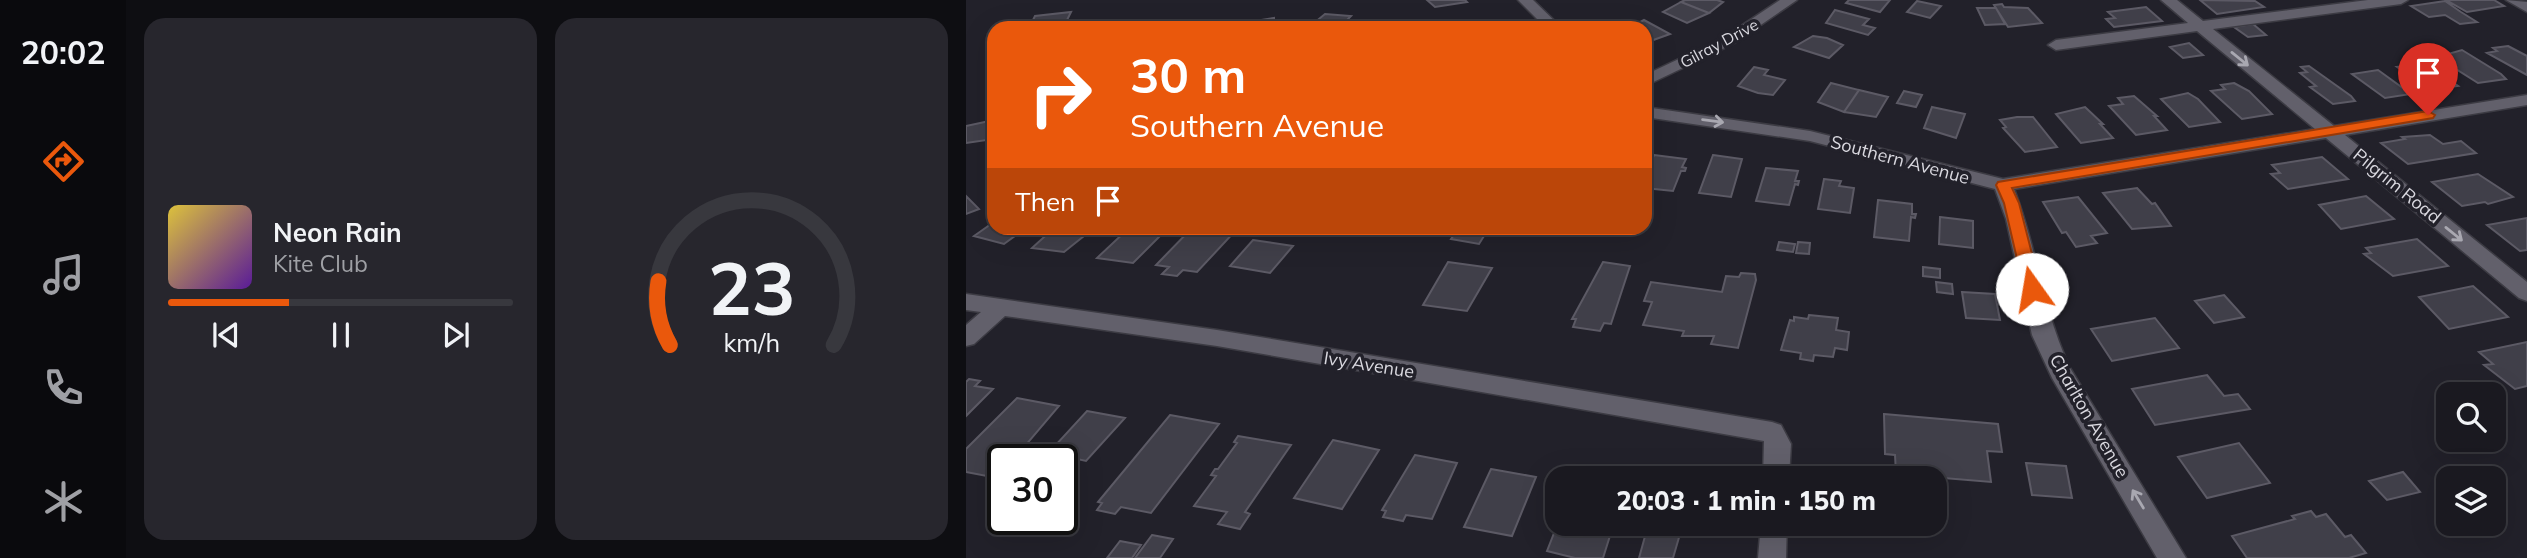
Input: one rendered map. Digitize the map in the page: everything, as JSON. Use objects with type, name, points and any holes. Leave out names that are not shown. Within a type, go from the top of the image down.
[{"type":"street","points":[[1525,0],[1548,21]]},
{"type":"street","name":"Gilray Drive","points":[[1652,78],[1728,41],[1790,0]]},
{"type":"street","name":"Pilgrim Road","points":[[2168,0],[2527,293]]},
{"type":"street","points":[[2056,45],[2401,0]]},
{"type":"street","points":[[2513,0],[2527,8]]},
{"type":"street","name":"Southern Avenue","points":[[1652,114],[1810,136],[2003,185],[2527,100]]},
{"type":"street","points":[[2502,104],[2527,119]]},
{"type":"street","name":"Charlton Avenue","points":[[2003,185],[2014,211],[2043,335],[2060,372],[2172,558]]},
{"type":"street","name":"Ivy Avenue","points":[[966,302],[1217,338],[1772,432],[1778,444],[1777,466]]},
{"type":"street","points":[[966,338],[1000,308]]},
{"type":"street","points":[[1772,558],[1773,536]]},
{"type":"building","points":[[1427,0],[1465,0],[1467,2],[1435,7]]},
{"type":"building","points":[[1849,0],[1890,0],[1880,12],[1846,3]]},
{"type":"building","points":[[2200,0],[2255,1],[2264,7],[2217,14]]},
{"type":"building","points":[[2446,0],[2494,0],[2504,6],[2467,12]]},
{"type":"building","points":[[1917,1],[1941,6],[1930,18],[1907,12]]},
{"type":"building","points":[[2445,1],[2477,22],[2460,24],[2445,15],[2429,17],[2411,6]]},
{"type":"building","points":[[1681,2],[1723,2],[1709,13]]},
{"type":"building","points":[[1681,2],[1709,13],[1687,23],[1663,12]]},
{"type":"building","points":[[2002,4],[2004,7],[2028,8],[2042,23],[2008,27],[1994,5]]},
{"type":"building","points":[[2146,7],[2162,21],[2114,27],[2106,19],[2115,18],[2108,12]]},
{"type":"building","points":[[1977,8],[1996,8],[2005,24],[1985,25]]},
{"type":"building","points":[[1835,10],[1869,19],[1863,25],[1875,28],[1868,35],[1826,23]]},
{"type":"building","points":[[1071,12],[1066,21],[1032,21],[1035,16]]},
{"type":"building","points":[[1325,14],[1351,16],[1346,21],[1316,21]]},
{"type":"building","points":[[1652,24],[1670,34],[1652,40]]},
{"type":"building","points":[[2253,24],[2266,35],[2248,37],[2234,27]]},
{"type":"building","points":[[1813,36],[1827,38],[1843,45],[1829,58],[1794,47]]},
{"type":"building","points":[[2189,43],[2203,55],[2183,58],[2170,47]]},
{"type":"building","points":[[2508,46],[2527,56],[2527,75],[2487,53],[2497,51],[2493,48]]},
{"type":"building","points":[[2462,50],[2506,79],[2478,83],[2437,57]]},
{"type":"building","points":[[2427,63],[2458,86],[2431,90],[2397,67]]},
{"type":"building","points":[[2309,66],[2355,101],[2333,104],[2310,87],[2316,86],[2300,73],[2307,72],[2301,67]]},
{"type":"building","points":[[1754,67],[1768,70],[1764,75],[1785,80],[1773,95],[1738,86]]},
{"type":"building","points":[[2378,70],[2411,94],[2385,98],[2352,74]]},
{"type":"building","points":[[1831,83],[1859,90],[1844,112],[1818,102]]},
{"type":"building","points":[[2234,83],[2249,91],[2272,114],[2242,119],[2211,91],[2225,89],[2221,85]]},
{"type":"building","points":[[1859,90],[1888,97],[1876,117],[1844,112]]},
{"type":"building","points":[[1904,91],[1922,95],[1916,107],[1897,103]]},
{"type":"building","points":[[2188,93],[2198,99],[2220,122],[2189,127],[2161,99]]},
{"type":"building","points":[[2134,96],[2157,116],[2154,116],[2167,130],[2136,135],[2109,106],[2123,104],[2118,98]]},
{"type":"building","points":[[1932,107],[1965,114],[1956,138],[1924,128]]},
{"type":"building","points":[[2085,107],[2113,138],[2081,143],[2056,114]]},
{"type":"building","points":[[2033,117],[2057,147],[2025,152],[2003,128],[2006,127],[2000,120]]},
{"type":"building","points":[[987,122],[987,140],[966,143],[966,126]]},
{"type":"building","points":[[2430,135],[2443,144],[2461,141],[2476,153],[2408,164],[2381,143],[2405,139],[2402,137]]},
{"type":"building","points":[[1654,155],[1686,159],[1682,167],[1686,168],[1685,171],[1681,171],[1673,191],[1652,189]]},
{"type":"building","points":[[1713,155],[1742,159],[1731,197],[1699,193]]},
{"type":"building","points":[[2322,157],[2348,179],[2288,189],[2271,174],[2280,173],[2272,165]]},
{"type":"building","points":[[1766,168],[1798,171],[1795,181],[1799,181],[1798,185],[1795,184],[1789,205],[1756,201]]},
{"type":"building","points":[[2478,174],[2513,197],[2488,204],[2485,202],[2462,206],[2432,182]]},
{"type":"building","points":[[1824,179],[1841,181],[1839,186],[1854,188],[1850,213],[1818,209]]},
{"type":"building","points":[[2137,188],[2152,204],[2155,203],[2171,226],[2132,229],[2103,193]]},
{"type":"building","points":[[966,196],[979,209],[966,214]]},
{"type":"building","points":[[2366,196],[2394,219],[2341,229],[2319,205]]},
{"type":"building","points":[[2078,197],[2107,233],[2091,236],[2097,243],[2076,247],[2066,232],[2062,233],[2043,202]]},
{"type":"building","points":[[1878,200],[1912,204],[1912,214],[1916,214],[1915,218],[1911,217],[1909,241],[1874,237]]},
{"type":"building","points":[[1940,217],[1973,221],[1973,248],[1939,244]]},
{"type":"building","points":[[2527,218],[2527,250],[2520,251],[2487,225]]},
{"type":"building","points":[[987,227],[987,235],[1016,235],[1004,244],[974,236]]},
{"type":"building","points":[[1046,235],[1085,235],[1064,252],[1032,248]]},
{"type":"building","points":[[1122,235],[1161,235],[1133,263],[1097,258]]},
{"type":"building","points":[[1185,235],[1231,235],[1197,272],[1183,270],[1177,276],[1162,274],[1169,267],[1156,265]]},
{"type":"building","points":[[1454,235],[1485,235],[1479,244],[1451,239]]},
{"type":"building","points":[[2417,239],[2448,266],[2393,276],[2364,254],[2371,253],[2366,248]]},
{"type":"building","points":[[1253,240],[1293,246],[1270,273],[1230,266]]},
{"type":"building","points":[[1779,242],[1795,244],[1793,252],[1777,250]]},
{"type":"building","points":[[1798,242],[1810,243],[1809,254],[1796,253]]},
{"type":"building","points":[[1448,262],[1492,268],[1467,311],[1423,305]]},
{"type":"building","points":[[1603,262],[1630,266],[1611,324],[1604,323],[1600,331],[1573,327],[1576,319],[1572,319]]},
{"type":"building","points":[[1923,267],[1940,269],[1940,278],[1923,276]]},
{"type":"building","points":[[1741,273],[1755,274],[1756,280],[1738,348],[1711,344],[1714,336],[1682,336],[1684,331],[1643,325],[1652,302],[1644,301],[1651,282],[1722,292],[1726,276],[1739,277]]},
{"type":"building","points":[[1936,282],[1952,284],[1953,294],[1937,292]]},
{"type":"building","points":[[2473,286],[2508,317],[2449,329],[2419,297]]},
{"type":"building","points":[[1962,292],[1995,294],[2000,320],[1966,318]]},
{"type":"building","points":[[2224,295],[2244,317],[2214,323],[2195,301]]},
{"type":"building","points":[[1809,315],[1838,318],[1836,330],[1849,332],[1847,350],[1835,348],[1833,357],[1814,355],[1813,361],[1800,359],[1801,353],[1781,350],[1790,320],[1794,321],[1794,317],[1808,319]]},
{"type":"building","points":[[2155,318],[2179,348],[2112,361],[2091,329]]},
{"type":"building","points":[[2527,342],[2527,386],[2515,389],[2484,365],[2493,364],[2479,352]]},
{"type":"building","points":[[2207,375],[2224,396],[2238,394],[2250,409],[2155,425],[2132,389]]},
{"type":"building","points":[[969,379],[980,381],[975,386],[993,389],[966,416],[966,382]]},
{"type":"building","points":[[1017,398],[1059,406],[1027,444],[987,444],[987,476],[966,472],[966,449]]},
{"type":"building","points":[[1087,411],[1125,418],[1086,461],[1078,459],[1078,444],[1057,444]]},
{"type":"building","points":[[1884,414],[1998,424],[2002,452],[1987,451],[1991,482],[1947,478],[1947,466],[1896,466],[1895,455],[1885,454]]},
{"type":"building","points":[[1170,415],[1219,424],[1151,513],[1121,507],[1115,514],[1097,510],[1102,503],[1098,502]]},
{"type":"building","points":[[1238,436],[1291,445],[1245,512],[1250,514],[1240,529],[1218,524],[1227,512],[1194,506],[1216,476],[1211,475],[1215,469],[1218,469],[1237,443],[1234,442]]},
{"type":"building","points":[[1333,440],[1379,450],[1342,509],[1294,498]]},
{"type":"building","points":[[2239,443],[2270,483],[2207,498],[2178,457]]},
{"type":"building","points":[[1415,455],[1457,463],[1432,519],[1406,515],[1403,521],[1383,517],[1386,511],[1382,510]]},
{"type":"building","points":[[2026,463],[2066,466],[2072,498],[2032,495]]},
{"type":"building","points":[[1491,469],[1536,477],[1512,536],[1464,527]]},
{"type":"building","points":[[2403,472],[2420,492],[2387,500],[2369,481]]},
{"type":"building","points":[[2311,511],[2316,517],[2326,514],[2345,537],[2351,535],[2366,553],[2349,558],[2247,558],[2232,536],[2295,519],[2292,516]]},
{"type":"building","points":[[1152,535],[1173,539],[1160,558],[1135,558]]},
{"type":"building","points":[[1553,536],[1610,536],[1603,558],[1575,558],[1547,551]]},
{"type":"building","points":[[1645,536],[1679,536],[1673,558],[1639,558]]},
{"type":"building","points":[[1120,541],[1141,545],[1132,558],[1107,558]]},
{"type":"route","points":[[2032,289],[2012,203],[2003,185],[2428,115]]}]
